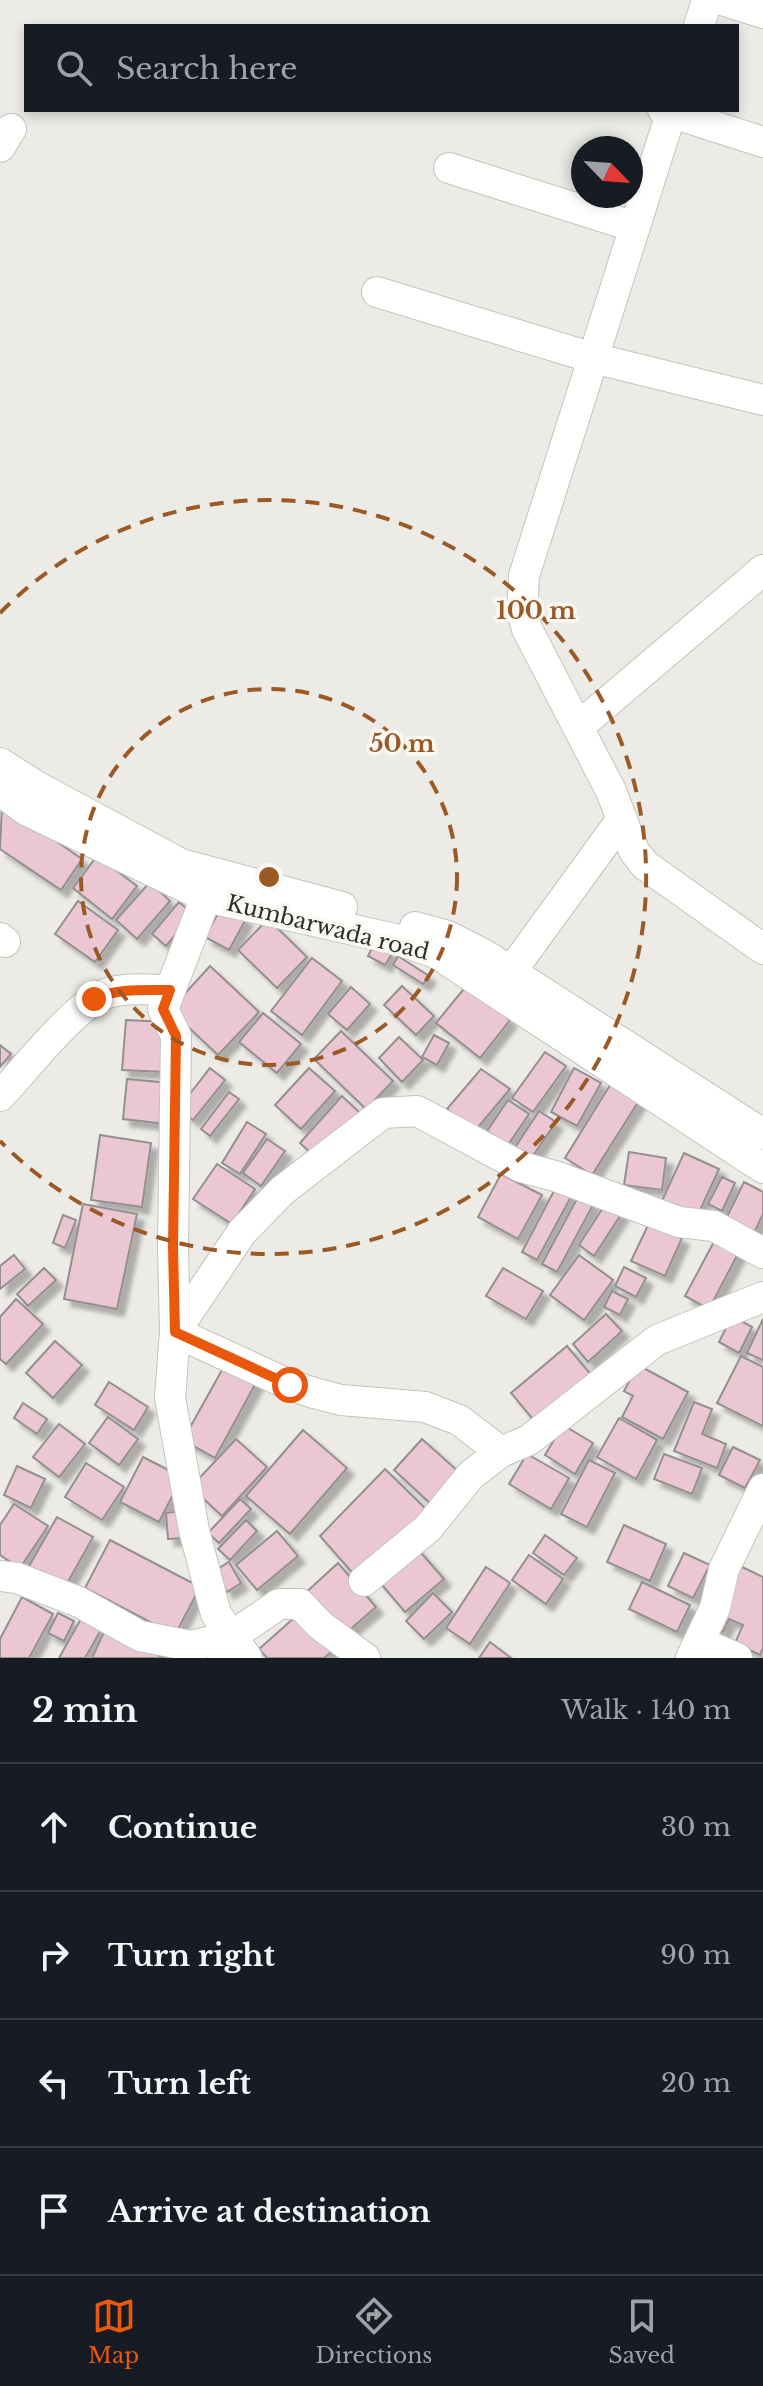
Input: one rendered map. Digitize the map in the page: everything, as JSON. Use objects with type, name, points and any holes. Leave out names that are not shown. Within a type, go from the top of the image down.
[{"type":"street","points":[[700,24],[707,0]]},
{"type":"street","points":[[722,0],[763,13]]},
{"type":"street","points":[[669,112],[524,576],[522,611],[527,629],[611,791],[634,851],[645,865],[763,949]]},
{"type":"street","points":[[672,112],[763,142]]},
{"type":"street","points":[[449,168],[635,227]]},
{"type":"street","points":[[377,292],[593,358],[763,400]]},
{"type":"street","points":[[578,727],[763,570]]},
{"type":"street","name":"Kumbarwada road","points":[[0,763],[91,817],[181,864],[448,936],[485,955],[763,1134]]},
{"type":"street","name":"Kumbarwada road","points":[[0,791],[26,810],[206,897],[399,940],[436,953],[763,1168]]},
{"type":"street","points":[[510,973],[622,819]]},
{"type":"street","points":[[206,897],[163,1009],[176,1036],[175,1332],[170,1398],[194,1530],[216,1614],[231,1651]]},
{"type":"street","points":[[0,1096],[78,1012],[94,999],[106,993],[122,991],[170,990]]},
{"type":"street","points":[[175,1332],[242,1232],[283,1190],[383,1113],[417,1111],[521,1167],[555,1176],[679,1222],[714,1226],[763,1253]]},
{"type":"street","points":[[364,1581],[428,1528],[471,1475],[501,1452],[529,1440],[657,1340],[763,1297]]},
{"type":"street","points":[[175,1332],[314,1393],[341,1400],[425,1407],[459,1420],[501,1452]]},
{"type":"street","points":[[737,1658],[695,1650],[715,1608],[724,1569],[752,1540],[763,1489]]},
{"type":"street","points":[[0,1576],[17,1578],[79,1602],[140,1636],[231,1651]]},
{"type":"street","points":[[231,1651],[279,1604],[300,1604],[320,1625],[365,1658]]},
{"type":"building","points":[[2,804],[82,859],[61,890],[0,849]]},
{"type":"building","points":[[97,856],[137,886],[112,919],[73,888]]},
{"type":"building","points":[[150,882],[170,901],[137,939],[116,920]]},
{"type":"building","points":[[78,901],[118,930],[95,962],[55,934]]},
{"type":"building","points":[[179,902],[193,914],[166,946],[152,934]]},
{"type":"building","points":[[222,906],[246,919],[229,950],[205,937]]},
{"type":"building","points":[[268,919],[307,957],[277,988],[238,950]]},
{"type":"building","points":[[375,942],[393,952],[385,965],[368,956]]},
{"type":"building","points":[[398,956],[429,976],[423,984],[393,965]]},
{"type":"building","points":[[312,958],[342,981],[302,1035],[271,1011]]},
{"type":"building","points":[[210,966],[259,1012],[218,1055],[170,1010]]},
{"type":"building","points":[[467,985],[510,1020],[480,1058],[436,1023]]},
{"type":"building","points":[[402,986],[434,1016],[416,1035],[384,1005]]},
{"type":"building","points":[[351,987],[370,1004],[347,1030],[328,1014]]},
{"type":"building","points":[[263,1013],[301,1044],[277,1073],[239,1042]]},
{"type":"building","points":[[126,1020],[169,1022],[166,1072],[122,1070]]},
{"type":"building","points":[[341,1031],[393,1081],[366,1109],[314,1059]]},
{"type":"building","points":[[434,1035],[449,1043],[437,1065],[422,1057]]},
{"type":"building","points":[[399,1037],[423,1060],[402,1082],[379,1058]]},
{"type":"building","points":[[0,1045],[11,1054],[0,1067]]},
{"type":"building","points":[[545,1052],[566,1066],[533,1112],[512,1098]]},
{"type":"building","points":[[210,1068],[225,1080],[193,1120],[178,1109]]},
{"type":"building","points":[[309,1068],[335,1091],[301,1129],[275,1105]]},
{"type":"building","points":[[574,1068],[601,1083],[577,1126],[551,1112]]},
{"type":"building","points":[[481,1069],[510,1089],[474,1132],[447,1109]]},
{"type":"building","points":[[127,1079],[170,1083],[166,1124],[123,1119]]},
{"type":"building","points":[[612,1082],[640,1099],[592,1175],[565,1158]]},
{"type":"building","points":[[229,1092],[239,1099],[210,1136],[201,1129]]},
{"type":"building","points":[[342,1096],[361,1114],[319,1161],[300,1143]]},
{"type":"building","points":[[508,1100],[529,1114],[508,1145],[487,1131]]},
{"type":"building","points":[[539,1111],[556,1122],[530,1160],[514,1149]]},
{"type":"building","points":[[247,1122],[266,1134],[240,1174],[222,1163]]},
{"type":"building","points":[[100,1135],[151,1143],[142,1207],[91,1200]]},
{"type":"building","points":[[267,1139],[285,1151],[261,1186],[243,1173]]},
{"type":"building","points":[[629,1152],[666,1158],[662,1190],[624,1185]]},
{"type":"building","points":[[684,1153],[719,1169],[695,1221],[660,1205]]},
{"type":"building","points":[[217,1164],[255,1189],[232,1224],[193,1199]]},
{"type":"building","points":[[501,1174],[542,1195],[518,1239],[478,1217]]},
{"type":"building","points":[[722,1177],[735,1183],[722,1211],[708,1204]]},
{"type":"building","points":[[744,1182],[763,1192],[763,1214],[753,1235],[725,1221]]},
{"type":"building","points":[[557,1185],[573,1193],[537,1260],[522,1252]]},
{"type":"building","points":[[579,1195],[594,1203],[557,1272],[542,1264]]},
{"type":"building","points":[[606,1203],[622,1213],[594,1256],[579,1245]]},
{"type":"building","points":[[83,1204],[137,1214],[117,1309],[64,1299]]},
{"type":"building","points":[[63,1215],[76,1220],[65,1248],[53,1243]]},
{"type":"building","points":[[649,1223],[682,1238],[665,1276],[631,1261]]},
{"type":"building","points":[[717,1236],[741,1248],[709,1309],[685,1296]]},
{"type":"building","points":[[14,1255],[25,1269],[0,1289],[0,1266]]},
{"type":"building","points":[[579,1255],[613,1280],[584,1320],[550,1295]]},
{"type":"building","points":[[624,1267],[646,1278],[636,1297],[615,1286]]},
{"type":"building","points":[[44,1268],[56,1280],[28,1306],[17,1294]]},
{"type":"building","points":[[503,1268],[543,1291],[526,1319],[486,1296]]},
{"type":"building","points":[[612,1291],[628,1299],[620,1315],[604,1307]]},
{"type":"building","points":[[16,1299],[43,1324],[6,1364],[0,1359],[0,1317]]},
{"type":"building","points":[[606,1314],[622,1331],[588,1362],[573,1344]]},
{"type":"building","points":[[732,1316],[752,1327],[739,1353],[719,1342]]},
{"type":"building","points":[[763,1319],[763,1360],[747,1353]]},
{"type":"building","points":[[55,1341],[82,1365],[53,1398],[26,1373]]},
{"type":"building","points":[[567,1346],[592,1376],[536,1423],[511,1393]]},
{"type":"building","points":[[741,1356],[763,1367],[763,1426],[717,1403]]},
{"type":"building","points":[[227,1361],[258,1379],[215,1458],[183,1440]]},
{"type":"building","points":[[638,1365],[688,1392],[663,1439],[622,1417],[633,1396],[624,1391]]},
{"type":"building","points":[[109,1382],[148,1407],[134,1430],[95,1405]]},
{"type":"building","points":[[694,1402],[712,1409],[702,1434],[726,1444],[717,1468],[674,1451]]},
{"type":"building","points":[[23,1403],[47,1419],[37,1434],[14,1418]]},
{"type":"building","points":[[108,1417],[138,1439],[119,1465],[89,1443]]},
{"type":"building","points":[[619,1418],[657,1440],[636,1479],[597,1457]]},
{"type":"building","points":[[59,1424],[85,1444],[59,1477],[33,1457]]},
{"type":"building","points":[[563,1425],[593,1443],[575,1474],[545,1455]]},
{"type":"building","points":[[303,1430],[347,1468],[290,1534],[246,1496]]},
{"type":"building","points":[[236,1439],[267,1467],[222,1516],[191,1487]]},
{"type":"building","points":[[422,1439],[460,1473],[431,1504],[394,1470]]},
{"type":"building","points":[[733,1447],[760,1460],[745,1488],[719,1475]]},
{"type":"building","points":[[527,1454],[569,1478],[551,1509],[509,1484]]},
{"type":"building","points":[[664,1454],[702,1468],[692,1494],[654,1479]]},
{"type":"building","points":[[143,1457],[182,1477],[159,1522],[120,1502]]},
{"type":"building","points":[[589,1460],[615,1473],[587,1527],[561,1514]]},
{"type":"building","points":[[86,1463],[124,1487],[102,1520],[65,1497]]},
{"type":"building","points":[[17,1466],[45,1479],[31,1508],[4,1495]]},
{"type":"building","points":[[385,1469],[430,1513],[357,1578],[320,1536]]},
{"type":"building","points":[[240,1499],[251,1509],[219,1543],[208,1533]]},
{"type":"building","points":[[14,1504],[48,1526],[20,1568],[0,1555],[0,1525]]},
{"type":"building","points":[[182,1511],[184,1538],[168,1539],[166,1513]]},
{"type":"building","points":[[57,1517],[93,1537],[64,1589],[28,1568]]},
{"type":"building","points":[[246,1520],[257,1531],[230,1560],[218,1549]]},
{"type":"building","points":[[624,1525],[666,1544],[650,1581],[607,1562]]},
{"type":"building","points":[[277,1531],[298,1556],[257,1590],[236,1565]]},
{"type":"building","points":[[545,1535],[577,1558],[564,1575],[533,1553]]},
{"type":"building","points":[[110,1540],[200,1587],[175,1635],[85,1588]]},
{"type":"building","points":[[415,1546],[444,1579],[405,1612],[377,1579]]},
{"type":"building","points":[[684,1553],[710,1565],[693,1598],[668,1586]]},
{"type":"building","points":[[529,1555],[563,1579],[546,1604],[512,1580]]},
{"type":"building","points":[[229,1562],[241,1583],[227,1592],[214,1571]]},
{"type":"building","points":[[338,1563],[376,1607],[339,1639],[302,1596]]},
{"type":"building","points":[[740,1566],[763,1577],[763,1648],[760,1655],[735,1643],[743,1625],[729,1619],[723,1632],[712,1627]]},
{"type":"building","points":[[486,1567],[510,1583],[470,1644],[446,1628]]},
{"type":"building","points":[[642,1582],[690,1605],[677,1632],[629,1609]]},
{"type":"building","points":[[433,1593],[452,1612],[424,1639],[406,1621]]},
{"type":"building","points":[[22,1597],[53,1614],[29,1658],[0,1658],[0,1639]]},
{"type":"building","points":[[303,1610],[336,1648],[324,1658],[267,1658],[259,1649]]},
{"type":"building","points":[[58,1613],[74,1621],[64,1641],[48,1633]]},
{"type":"building","points":[[82,1617],[102,1628],[85,1658],[59,1658]]},
{"type":"building","points":[[105,1630],[164,1658],[92,1658]]},
{"type":"building","points":[[490,1642],[511,1658],[479,1658]]},
{"type":"building","points":[[169,1647],[184,1658],[164,1658]]},
{"type":"route","points":[[94,999],[106,993],[122,991],[170,990],[163,1009],[175,1028],[176,1036],[175,1332],[290,1385]]}]
